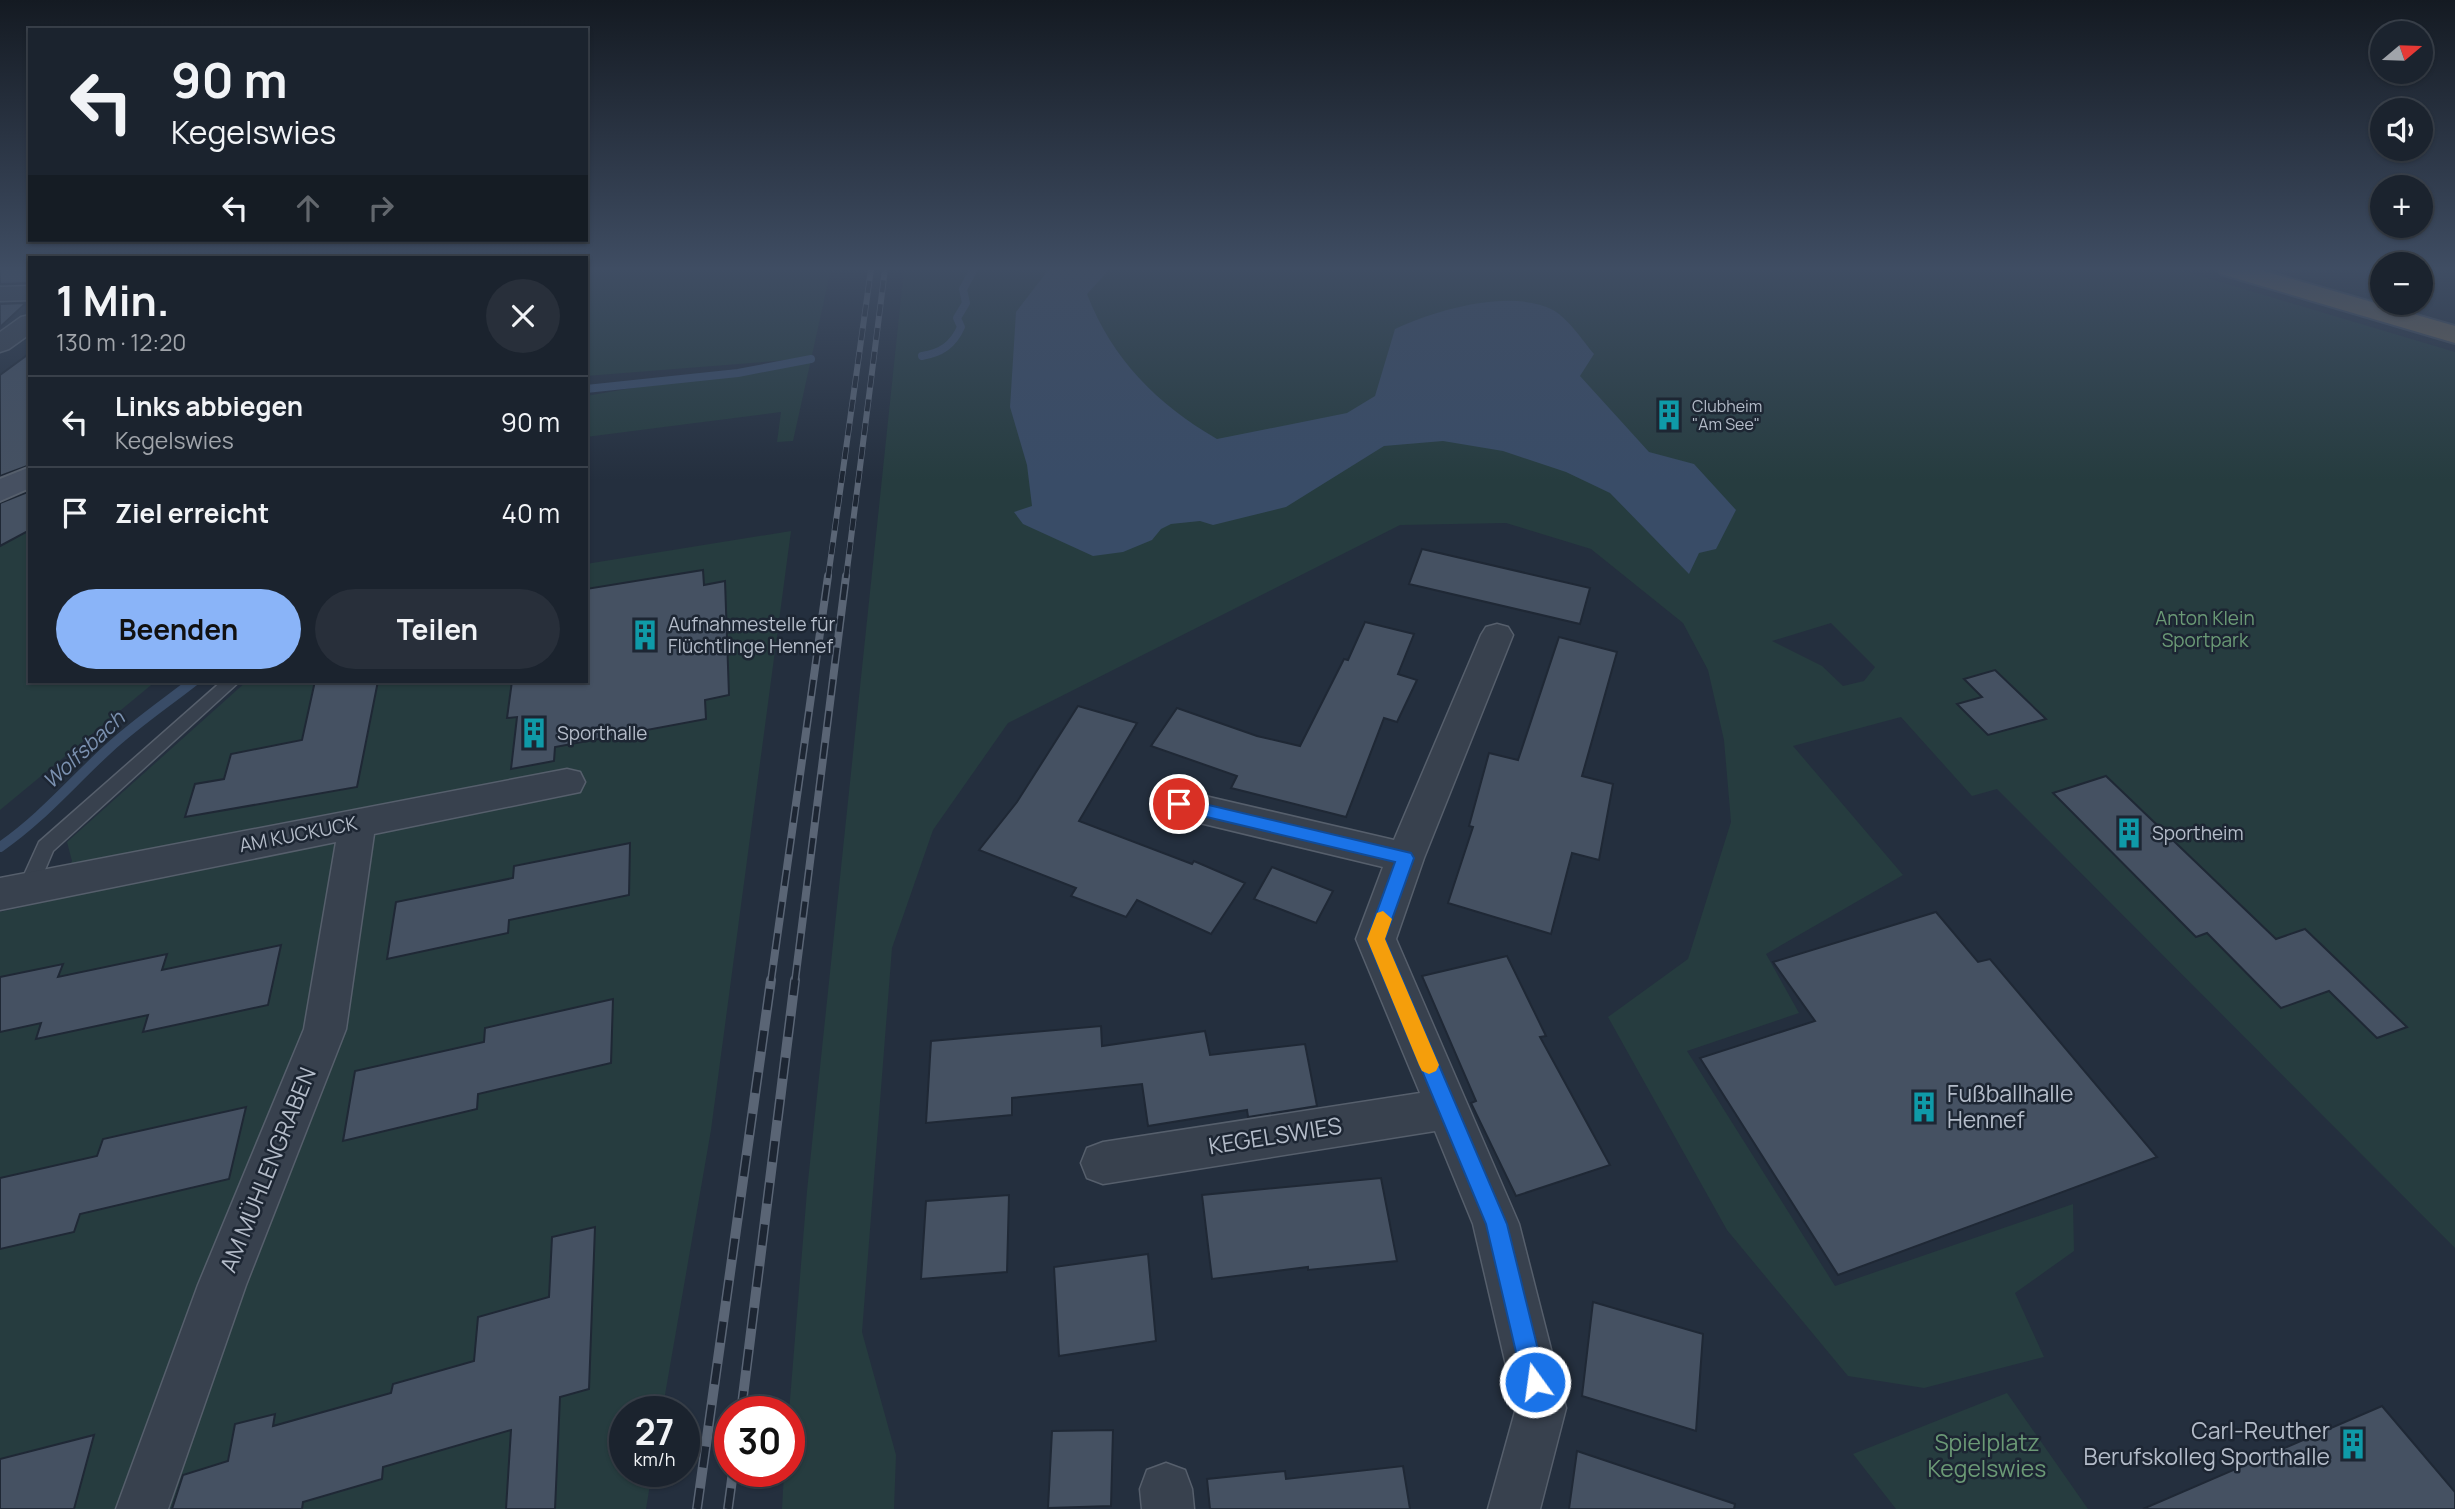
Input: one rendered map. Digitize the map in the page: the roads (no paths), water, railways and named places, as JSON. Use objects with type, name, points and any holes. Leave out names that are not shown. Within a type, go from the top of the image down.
[{"type":"main road","points":[[0,491],[28,476]]},
{"type":"street","points":[[1497,635],[1405,858],[1376,939],[1496,1224],[1541,1408],[1514,1509]]},
{"type":"street","name":"AM KUCKUCK","points":[[15,890],[567,782]]},
{"type":"street","points":[[1179,804],[1405,858]]},
{"type":"street","name":"AM MÜHLENGRABEN","points":[[142,1509],[222,1285],[325,1029],[358,822]]},
{"type":"street","name":"KEGELSWIES","points":[[1103,1163],[1448,1109]]},
{"type":"lane","name":"AM KUCKUCK","points":[[15,890],[46,847],[230,683]]},
{"type":"water","points":[[1014,339],[1109,339],[1123,359],[1156,395],[1217,439],[1347,413],[1375,396],[1392,339],[1582,339],[1594,354],[1580,376],[1649,452],[1694,464],[1736,510],[1716,549],[1699,553],[1689,574],[1610,493],[1566,472],[1503,451],[1443,441],[1384,446],[1286,507],[1213,525],[1200,521],[1171,524],[1161,529],[1152,540],[1123,552],[1093,556],[1023,524],[1014,512],[1032,506],[1027,465],[1010,407]]},
{"type":"waterway","name":"Wolfsbach","points":[[922,356],[935,353],[954,339]]},
{"type":"waterway","name":"Wolfsbach","points":[[588,389],[738,373],[811,359]]},
{"type":"waterway","name":"Wolfsbach","points":[[0,847],[43,812],[118,740],[191,683]]},
{"type":"railway","points":[[828,578],[861,339]]},
{"type":"railway","points":[[846,578],[876,339]]},
{"type":"railway","points":[[771,981],[828,576]]},
{"type":"railway","points":[[795,981],[846,576]]},
{"type":"railway","points":[[697,1509],[771,980]]},
{"type":"railway","points":[[743,1396],[795,980]]},
{"type":"railway","points":[[728,1509],[731,1487]]},
{"type":"place","name":"Clubheim \"Am See\"","points":[[1669,415]]},
{"type":"place","name":"Aufnahmestelle für Flüchtlinge Hennef","points":[[645,635]]},
{"type":"place","name":"Sporthalle","points":[[534,733]]},
{"type":"place","name":"Sportheim","points":[[2129,833]]},
{"type":"place","name":"Fußballhalle Hennef","points":[[1924,1107]]},
{"type":"place","name":"Carl-Reuther Berufskolleg Sporthalle","points":[[2353,1444]]},
{"type":"park label","name":"Anton Klein Sportpark","points":[[2205,629]]},
{"type":"park label","name":"Spielplatz Kegelswies","points":[[1987,1456]]}]
